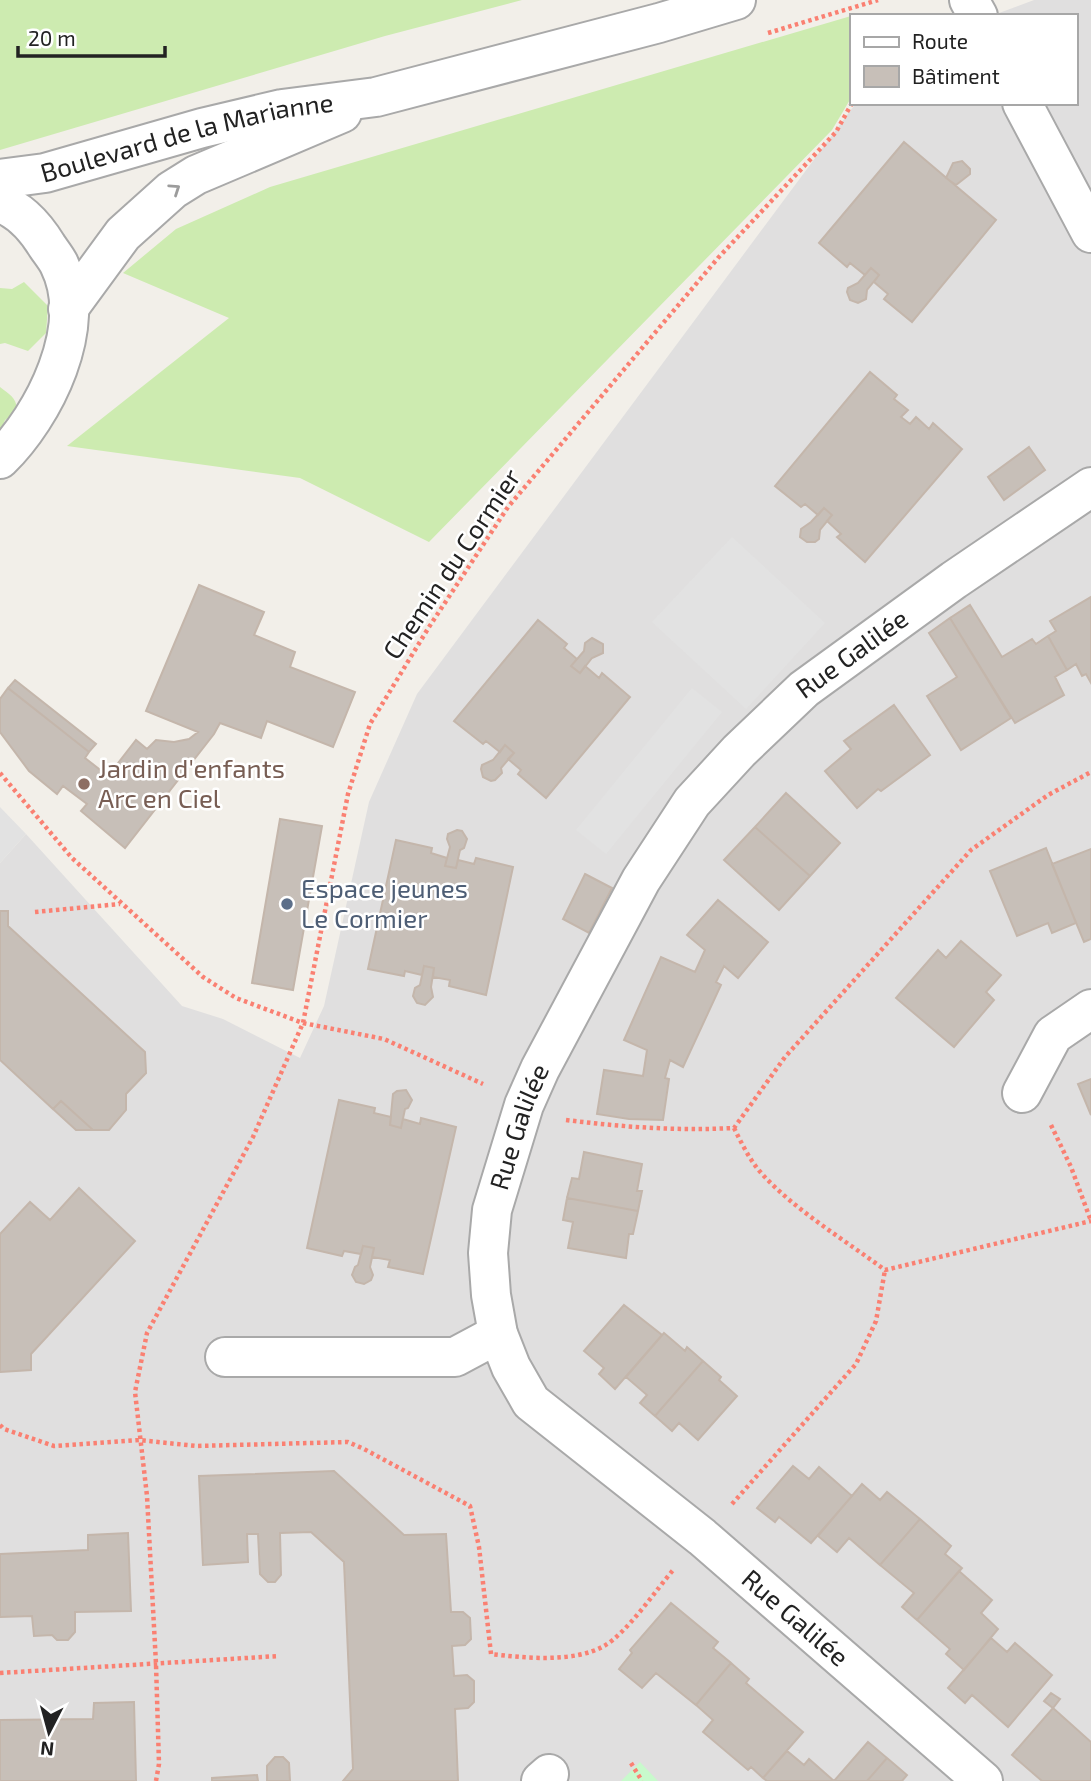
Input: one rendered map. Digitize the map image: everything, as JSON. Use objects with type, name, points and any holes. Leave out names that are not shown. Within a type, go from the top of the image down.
[{"type":"street","name":"Boulevard de la Marianne","points":[[0,179],[45,173],[202,128],[282,109],[376,97],[645,27],[736,0]]},
{"type":"street","name":"Boulevard de la Marianne","points":[[68,309],[123,234],[145,211],[172,190],[233,159],[292,136],[376,97]]},
{"type":"street","points":[[1023,105],[1091,233]]},
{"type":"street","name":"Boulevard de la Marianne","points":[[0,203],[30,223],[60,265],[68,309],[61,358],[54,379],[34,420],[17,443],[0,459]]},
{"type":"street","name":"Rue Galilée","points":[[982,1781],[702,1537],[531,1402],[511,1367],[498,1334],[491,1295],[488,1253],[492,1210],[524,1105],[540,1069],[641,880],[692,802],[739,751],[804,689],[954,580],[1091,487]]},
{"type":"street","points":[[1021,1093],[1053,1035],[1091,1009]]},
{"type":"street","points":[[225,1357],[455,1357],[498,1334]]},
{"type":"path","points":[[840,13],[878,0]]},
{"type":"path","name":"Chemin du Cormier","points":[[303,1023],[348,794],[370,723],[508,507],[718,258],[813,153],[836,132],[851,105]]},
{"type":"path","points":[[734,1128],[785,1057],[971,850],[1048,795],[1091,772]]},
{"type":"path","points":[[0,773],[72,858],[203,978],[236,998],[303,1023],[384,1039],[487,1086]]},
{"type":"path","points":[[35,912],[121,904]]},
{"type":"path","points":[[734,1128],[762,1175],[797,1205],[885,1270],[1091,1221],[1053,1127],[1021,1093]]},
{"type":"path","points":[[560,1119],[685,1130],[734,1128]]},
{"type":"path","points":[[726,1511],[856,1364],[876,1321],[885,1270]]},
{"type":"path","points":[[0,1425],[4,1429],[54,1446],[139,1440],[196,1446],[348,1442],[364,1449],[470,1506],[479,1547],[491,1654],[551,1657],[591,1651],[604,1646],[619,1635],[682,1559]]},
{"type":"path","points":[[0,1672],[279,1656]]},
{"type":"path","points":[[156,1664],[159,1764],[156,1781]]},
{"type":"path","points":[[631,1763],[642,1781]]},
{"type":"shaded area","points":[[1034,0],[1091,0],[1091,1781],[0,1781],[0,863],[26,834],[182,1006],[223,1019],[300,1058],[324,1006],[369,802],[417,694],[855,105],[1077,105],[1077,14],[996,14]]},
{"type":"shaded area","points":[[732,537],[825,623],[746,709],[652,622]]},
{"type":"shaded area","points":[[692,688],[722,712],[606,854],[576,830]]},
{"type":"shaded area","points":[[0,807],[26,834],[0,863]]},
{"type":"green space","points":[[0,0],[522,0],[385,36],[0,150]]},
{"type":"green space","points":[[850,16],[850,100],[832,130],[429,542],[300,478],[67,446],[229,318],[123,273],[176,229],[270,187]]},
{"type":"green space","points":[[24,282],[48,306],[46,333],[28,351],[5,343],[0,344],[0,288],[12,289]]},
{"type":"green space","points":[[0,387],[13,398],[17,408],[16,413],[5,420],[0,433]]},
{"type":"green space","points":[[640,1762],[658,1781],[621,1781]]},
{"type":"building","points":[[904,142],[996,220],[912,322],[884,299],[888,294],[874,282],[879,275],[871,268],[865,275],[850,263],[847,267],[819,243]]},
{"type":"building","points":[[962,161],[970,169],[970,174],[956,185],[946,178],[953,163]]},
{"type":"building","points":[[871,268],[879,275],[867,290],[866,299],[858,303],[850,300],[848,288],[858,283]]},
{"type":"building","points":[[870,372],[897,395],[894,399],[908,410],[901,417],[910,424],[916,417],[929,429],[933,423],[962,449],[865,562],[837,537],[841,534],[827,521],[832,515],[824,508],[818,515],[805,504],[801,507],[775,486]]},
{"type":"building","points":[[1029,447],[1045,470],[1004,500],[988,477]]},
{"type":"building","points":[[824,508],[832,515],[820,530],[819,539],[807,542],[800,537],[801,529]]},
{"type":"building","points":[[199,585],[264,612],[254,635],[295,652],[290,667],[355,692],[333,747],[267,721],[261,738],[220,723],[125,848],[81,811],[87,804],[63,786],[57,794],[29,771],[0,732],[0,699],[8,688],[89,752],[85,758],[108,776],[136,740],[147,749],[156,740],[174,742],[189,739],[198,732],[146,711]]},
{"type":"building","points":[[1091,597],[1091,683],[1086,674],[1082,676],[1076,664],[1067,670],[1048,636],[1056,631],[1050,621]]},
{"type":"building","points":[[970,605],[1002,657],[1032,639],[1036,644],[1048,636],[1067,670],[1055,677],[1064,695],[1015,723],[950,618]]},
{"type":"building","points":[[950,618],[1011,718],[961,750],[927,696],[957,677],[929,633]]},
{"type":"building","points":[[538,620],[567,644],[564,648],[577,659],[571,666],[580,673],[585,666],[599,678],[602,673],[630,697],[546,798],[518,774],[521,770],[508,759],[514,753],[505,745],[500,752],[486,741],[483,744],[454,721]]},
{"type":"building","points":[[592,638],[603,644],[603,653],[592,658],[580,673],[571,666],[584,651],[585,643]]},
{"type":"building","points":[[15,680],[96,744],[89,752],[8,688]]},
{"type":"building","points":[[894,705],[930,755],[881,791],[878,789],[857,808],[825,771],[851,749],[844,741]]},
{"type":"building","points":[[505,745],[514,753],[501,768],[502,773],[491,781],[483,777],[482,765],[493,760]]},
{"type":"building","points":[[786,793],[840,843],[810,876],[755,827]]},
{"type":"building","name":"Espace jeunes Le Cormier","points":[[280,819],[322,826],[293,990],[252,983]]},
{"type":"building","points":[[755,827],[810,876],[779,910],[724,860]]},
{"type":"building","points":[[462,831],[467,839],[464,848],[460,850],[456,868],[445,866],[450,847],[448,834]]},
{"type":"building","points":[[396,840],[432,848],[431,853],[447,858],[445,866],[456,868],[458,860],[474,864],[476,858],[513,867],[486,995],[449,986],[450,980],[433,977],[434,968],[424,966],[422,975],[405,971],[404,976],[368,969]]},
{"type":"building","points":[[1046,848],[1076,923],[1052,933],[1048,923],[1017,936],[990,871]]},
{"type":"building","points":[[1091,849],[1091,939],[1084,942],[1052,864]]},
{"type":"building","points":[[585,874],[612,888],[589,933],[563,919]]},
{"type":"building","points":[[718,900],[768,942],[738,978],[724,966],[716,982],[721,985],[683,1067],[670,1060],[665,1078],[669,1079],[663,1120],[597,1114],[604,1070],[643,1076],[647,1050],[624,1040],[661,957],[695,972],[705,950],[687,935]]},
{"type":"building","points":[[0,911],[8,911],[8,926],[145,1052],[146,1073],[126,1094],[126,1110],[109,1130],[93,1130],[61,1101],[53,1109],[0,1060]]},
{"type":"building","points":[[961,941],[1001,975],[986,992],[994,1000],[954,1047],[896,998],[938,950],[946,958]]},
{"type":"building","points":[[424,966],[434,968],[431,987],[433,997],[425,1005],[417,1003],[413,996],[415,988],[420,985]]},
{"type":"building","points":[[1091,1079],[1091,1115],[1078,1084]]},
{"type":"building","points":[[406,1090],[412,1100],[405,1109],[401,1128],[390,1125],[393,1094]]},
{"type":"building","points":[[339,1100],[375,1108],[374,1113],[391,1117],[390,1125],[401,1128],[403,1119],[420,1124],[421,1118],[456,1127],[423,1274],[388,1267],[390,1260],[372,1257],[374,1248],[363,1246],[361,1254],[344,1251],[342,1256],[307,1248]]},
{"type":"building","points":[[61,1101],[93,1130],[76,1130],[53,1109]]},
{"type":"building","points":[[584,1152],[642,1164],[637,1191],[642,1191],[638,1211],[567,1198],[572,1178],[579,1179]]},
{"type":"building","points":[[79,1188],[135,1241],[31,1354],[31,1370],[0,1372],[0,1234],[30,1202],[50,1220]]},
{"type":"building","points":[[567,1198],[638,1211],[633,1234],[629,1234],[626,1258],[568,1248],[573,1222],[563,1220]]},
{"type":"building","points":[[363,1246],[374,1248],[370,1267],[373,1275],[371,1280],[364,1284],[356,1282],[352,1275]]},
{"type":"building","points":[[624,1305],[662,1335],[615,1389],[599,1374],[604,1368],[584,1351]]},
{"type":"building","points":[[664,1333],[685,1351],[687,1347],[703,1361],[655,1416],[640,1403],[647,1395],[626,1377]]},
{"type":"building","points":[[703,1361],[737,1396],[698,1440],[679,1423],[672,1431],[655,1416]]},
{"type":"building","points":[[793,1466],[809,1479],[819,1467],[852,1496],[811,1543],[779,1517],[775,1522],[757,1508]]},
{"type":"building","points":[[334,1471],[404,1535],[446,1534],[451,1612],[463,1612],[470,1618],[471,1639],[465,1645],[452,1646],[454,1676],[467,1675],[474,1681],[474,1702],[468,1708],[455,1709],[458,1781],[343,1781],[353,1769],[344,1562],[311,1532],[280,1533],[281,1575],[275,1582],[268,1582],[260,1574],[258,1534],[247,1534],[248,1562],[203,1565],[199,1476]]},
{"type":"building","points":[[862,1484],[880,1500],[887,1492],[920,1519],[880,1565],[849,1538],[837,1552],[818,1536]]},
{"type":"building","points":[[920,1519],[951,1546],[945,1554],[962,1568],[917,1620],[902,1607],[914,1593],[880,1565]]},
{"type":"building","points":[[128,1533],[131,1611],[75,1612],[75,1632],[68,1640],[57,1640],[52,1635],[34,1636],[32,1616],[0,1617],[0,1554],[88,1550],[88,1535]]},
{"type":"building","points":[[959,1571],[992,1600],[981,1613],[998,1629],[964,1670],[946,1654],[950,1649],[917,1620]]},
{"type":"building","points":[[671,1603],[718,1642],[713,1648],[731,1663],[696,1705],[656,1673],[642,1688],[619,1669],[632,1653],[630,1650]]},
{"type":"building","points":[[991,1638],[1007,1652],[1015,1643],[1052,1675],[1008,1727],[972,1695],[965,1703],[948,1688]]},
{"type":"building","points":[[731,1663],[749,1679],[746,1683],[803,1732],[763,1778],[751,1767],[748,1770],[703,1732],[713,1720],[696,1705]]},
{"type":"building","points":[[1051,1693],[1060,1699],[1053,1708],[1044,1701]]},
{"type":"building","points":[[134,1702],[136,1781],[0,1781],[0,1720],[93,1719],[94,1703]]},
{"type":"building","points":[[1053,1708],[1091,1742],[1091,1781],[1042,1781],[1012,1755]]},
{"type":"building","points":[[868,1742],[887,1758],[867,1781],[834,1781]]},
{"type":"building","points":[[787,1751],[804,1765],[809,1759],[834,1781],[767,1781],[763,1778]]},
{"type":"building","points":[[275,1757],[283,1757],[289,1763],[290,1781],[267,1781],[267,1766]]},
{"type":"building","points":[[887,1758],[907,1775],[902,1781],[867,1781]]},
{"type":"building","points":[[257,1775],[258,1781],[212,1781],[212,1778]]},
{"type":"place","name":"Jardin d'enfants Arc en Ciel","points":[[84,784]]},
{"type":"place","name":"Espace jeunes Le Cormier","points":[[287,904]]}]
